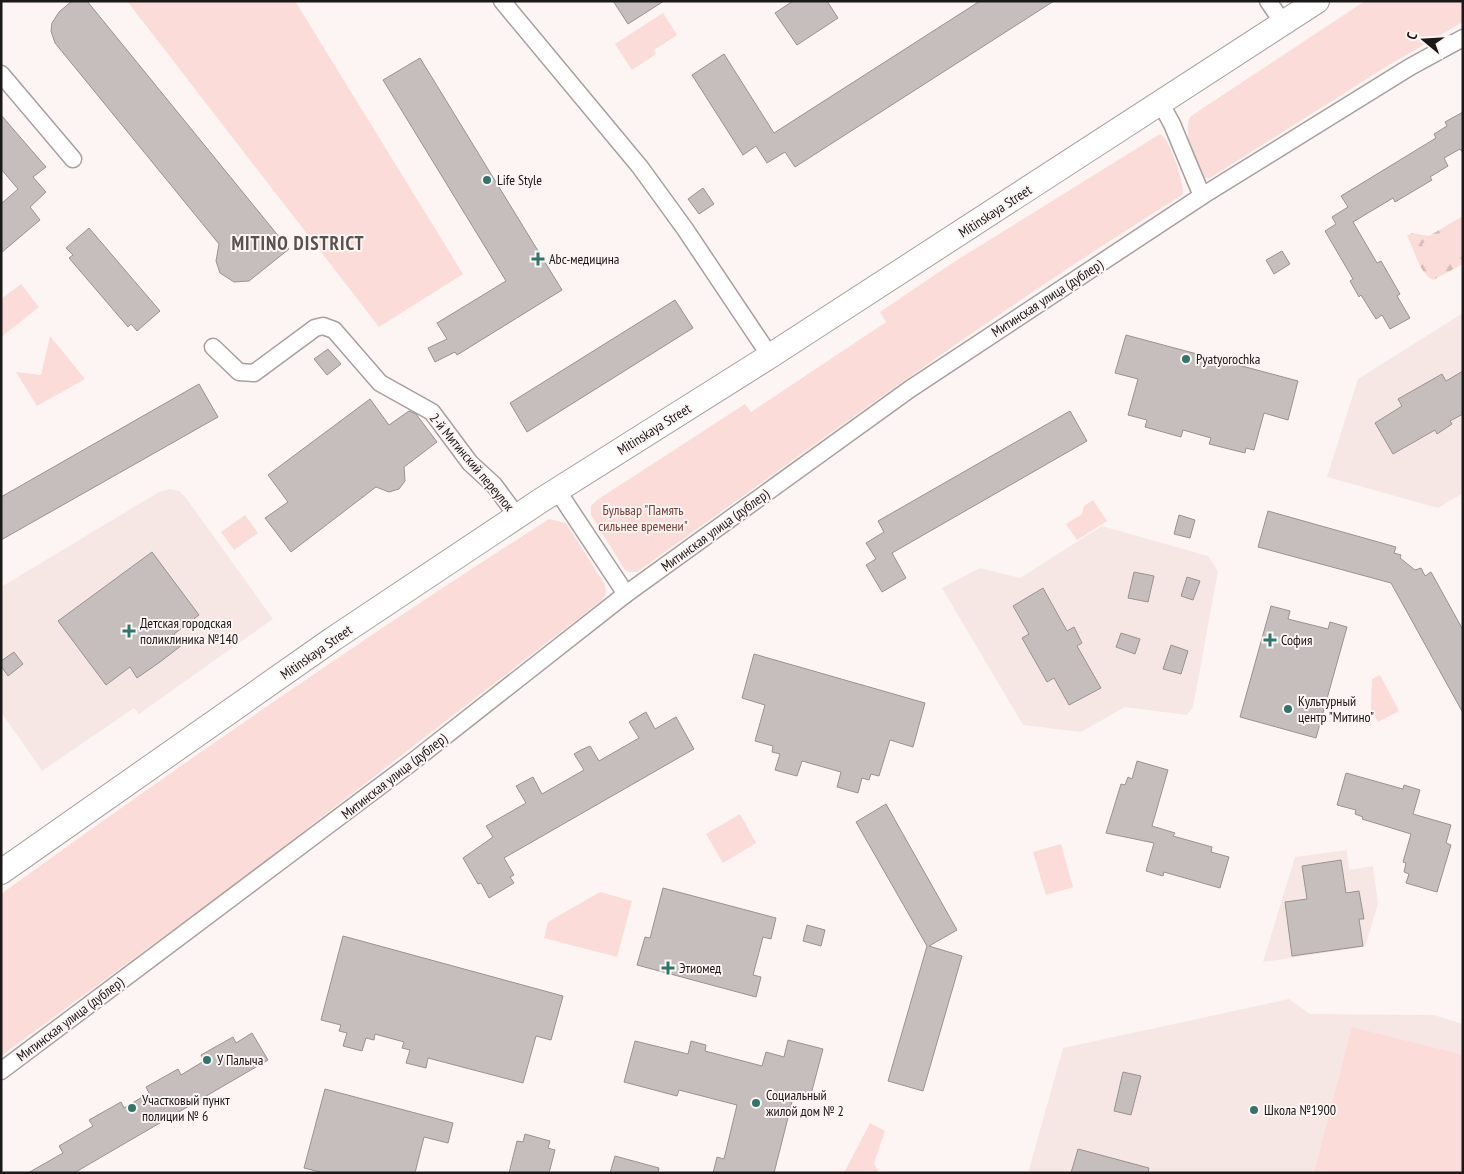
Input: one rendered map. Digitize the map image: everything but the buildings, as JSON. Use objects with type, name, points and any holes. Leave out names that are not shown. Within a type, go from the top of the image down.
[{"type":"main road","name":"Mitinskaya Street","points":[[1,872],[333,639],[517,516],[770,356],[1317,1]]},
{"type":"street","points":[[502,1],[640,167],[685,229],[770,356]]},
{"type":"street","points":[[1268,1],[1284,24]]},
{"type":"street","name":"Митинская улица (дублер)","points":[[1,1071],[412,763],[626,594],[910,389],[1202,196],[1410,67],[1463,38]]},
{"type":"street","points":[[1,74],[73,159]]},
{"type":"street","points":[[1161,104],[1172,124],[1202,196]]},
{"type":"street","name":"2-й Митинский переулок","points":[[214,347],[239,372],[254,373],[315,328],[323,326],[334,330],[380,383],[432,412],[470,463],[494,485],[517,516]]},
{"type":"street","points":[[557,490],[626,594]]},
{"type":"shaded area","points":[[1463,313],[1463,493],[1438,508],[1327,477],[1358,379]]},
{"type":"shaded area","name":"Детская городская поликлиника №140","points":[[170,489],[179,491],[186,498],[273,619],[139,714],[134,708],[42,771],[1,712],[1,587],[159,492]]},
{"type":"shaded area","points":[[1102,526],[1208,556],[1218,571],[1193,707],[1187,715],[1125,707],[1081,732],[1023,725],[942,588],[980,568],[1020,578]]},
{"type":"shaded area","points":[[1347,850],[1349,870],[1373,866],[1378,904],[1365,947],[1263,962],[1295,857]]},
{"type":"shaded area","name":"Школа №1900","points":[[1289,999],[1310,1014],[1434,1015],[1463,1024],[1463,1173],[1028,1173],[1063,1048]]},
{"type":"green space","points":[[127,1],[295,1],[463,274],[379,327]]},
{"type":"green space","points":[[1365,1],[1463,1],[1463,22],[1389,65],[1210,178],[1203,177],[1196,165],[1188,138],[1191,116]]},
{"type":"green space","points":[[663,13],[677,35],[654,50],[656,54],[632,70],[615,44]]},
{"type":"green space","name":"Бульвар \"Память сильнее времени\"","points":[[1160,134],[1164,137],[1176,161],[1183,194],[1109,241],[973,333],[637,572],[625,570],[591,515],[591,506],[597,500],[745,404],[751,412],[886,322],[880,312],[957,260]]},
{"type":"green space","points":[[1463,216],[1463,264],[1433,280],[1420,266],[1407,236],[1412,233],[1429,236]]},
{"type":"green space","points":[[1463,219],[1463,256],[1438,271],[1422,244]]},
{"type":"green space","points":[[21,284],[39,307],[1,337],[1,299]]},
{"type":"green space","points":[[50,336],[85,379],[37,406],[16,372],[41,375]]},
{"type":"green space","points":[[1093,500],[1107,521],[1077,540],[1066,524],[1082,514],[1084,506]]},
{"type":"green space","points":[[245,515],[258,533],[234,550],[221,532]]},
{"type":"green space","points":[[549,519],[566,523],[605,585],[606,593],[602,600],[247,875],[1,1056],[1,894],[273,702]]},
{"type":"green space","points":[[1380,675],[1399,711],[1378,722],[1371,710],[1372,679]]},
{"type":"green space","points":[[740,814],[756,843],[723,863],[706,834]]},
{"type":"green space","points":[[1061,844],[1073,887],[1046,895],[1033,852]]},
{"type":"green space","points":[[600,892],[632,901],[617,957],[544,938],[548,922]]},
{"type":"green space","points":[[1352,1027],[1463,1055],[1463,1173],[1314,1173]]},
{"type":"green space","points":[[870,1123],[885,1131],[874,1163],[879,1173],[844,1173]]},
{"type":"place","name":"Life Style","points":[[487,180]]},
{"type":"place","name":"Abc-медицина","points":[[538,259]]},
{"type":"place","name":"Pyatyorochka","points":[[1186,359]]},
{"type":"place","name":"Детская городская поликлиника №140","points":[[129,631]]},
{"type":"place","name":"София","points":[[1270,640]]},
{"type":"place","name":"Культурный центр \"Митино\"","points":[[1288,709]]},
{"type":"place","name":"Этиомед","points":[[668,968]]},
{"type":"place","name":"У Палыча","points":[[207,1060]]},
{"type":"place","name":"Социальный жилой дом № 2","points":[[756,1103]]},
{"type":"place","name":"Участковый пункт полиции № 6","points":[[132,1108]]},
{"type":"place","name":"Школа №1900","points":[[1254,1110]]},
{"type":"district","name":"MITINO DISTRICT","points":[[298,243]]}]
